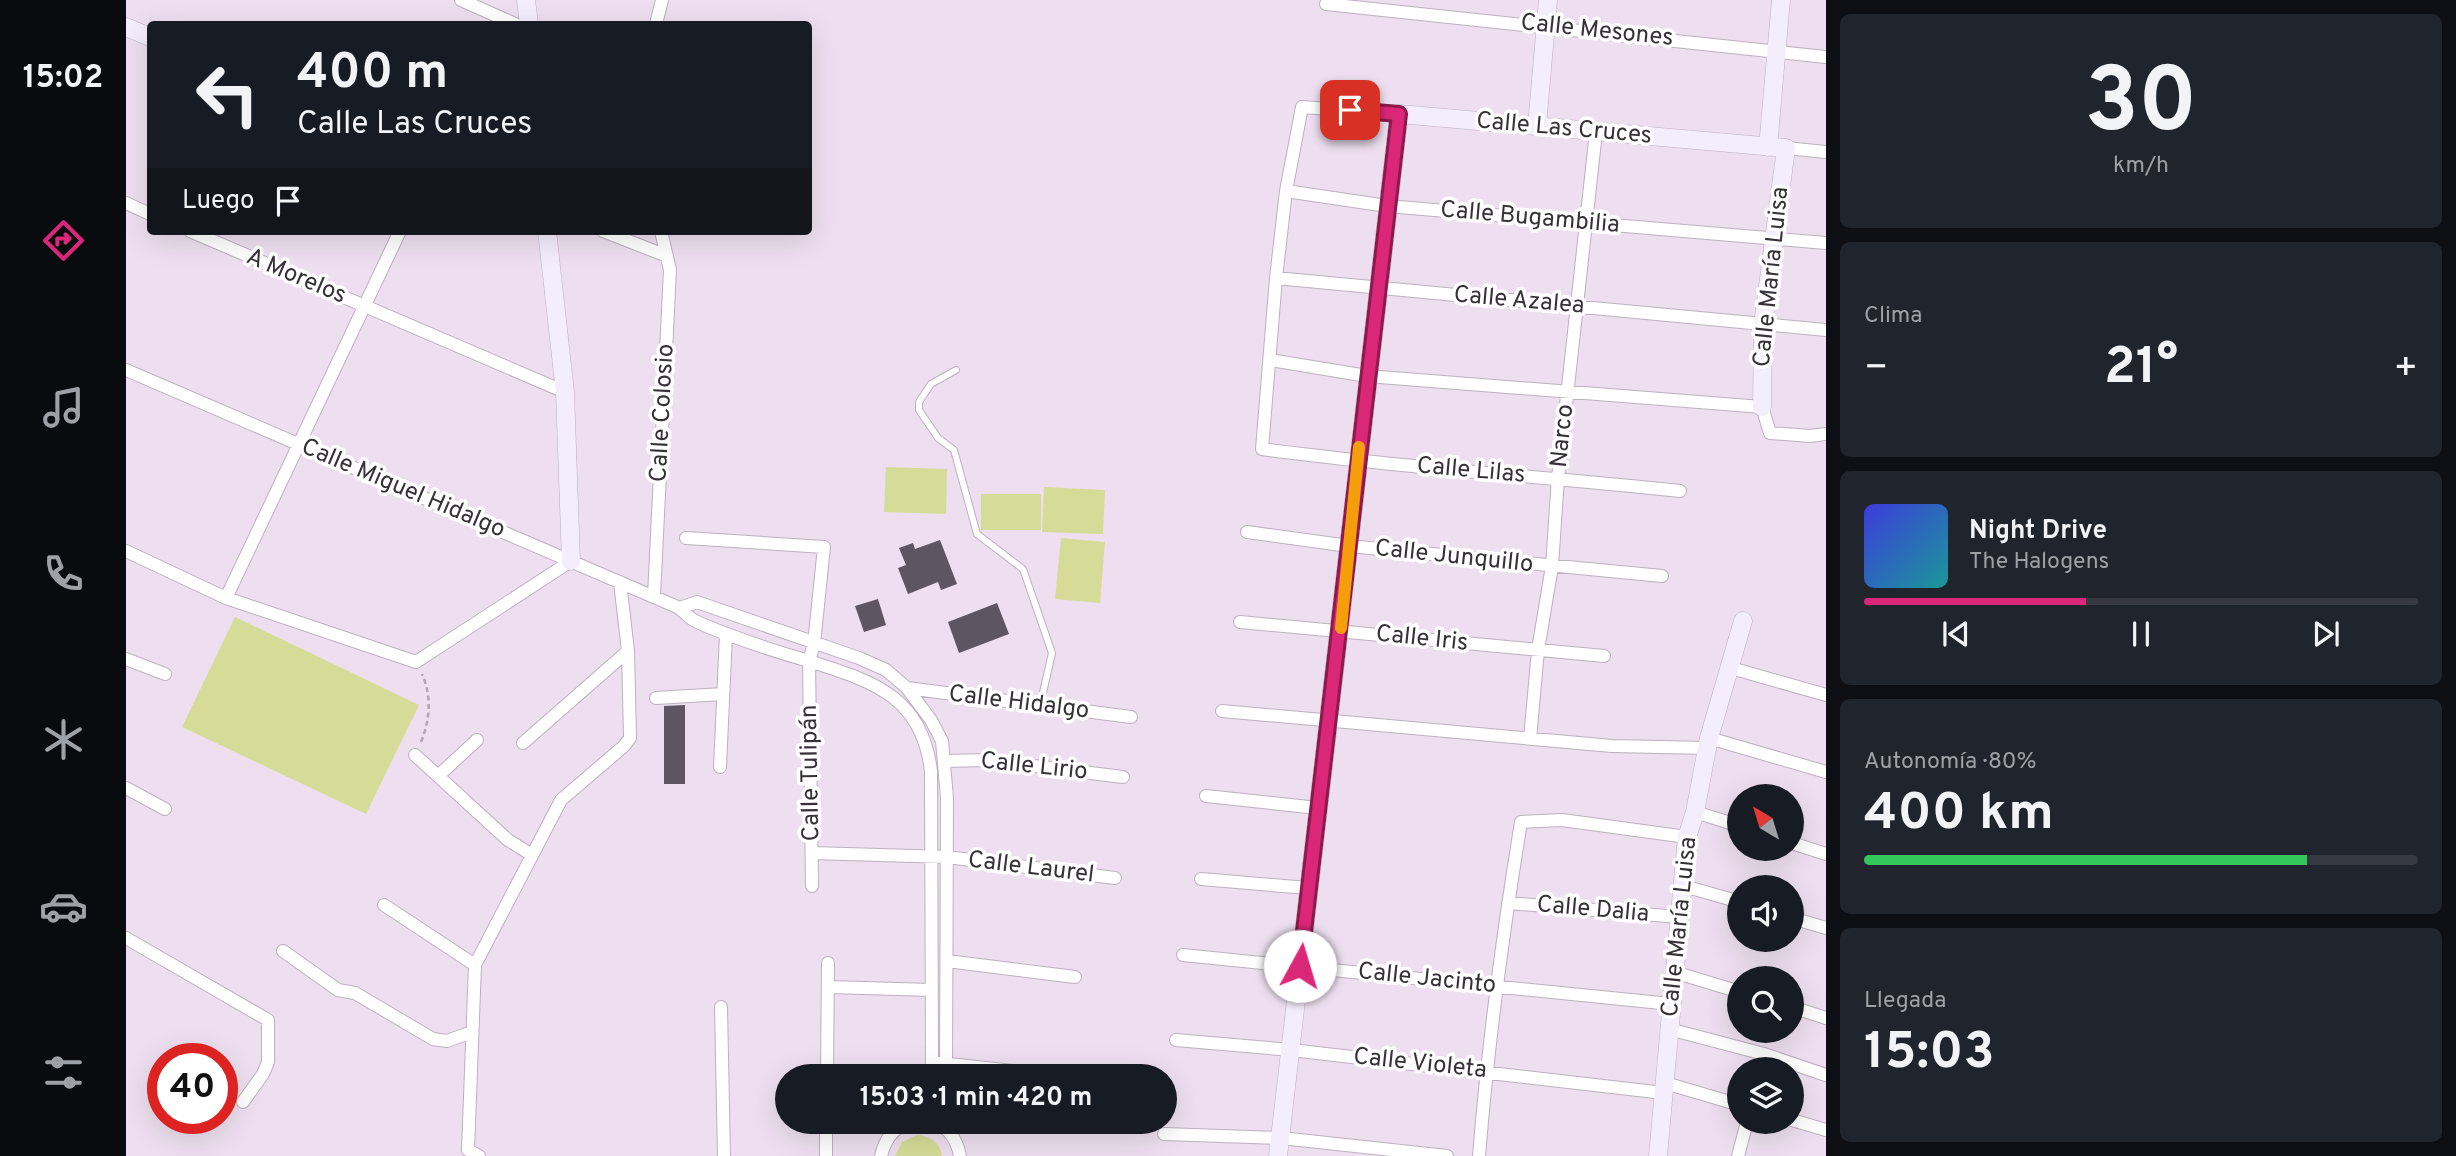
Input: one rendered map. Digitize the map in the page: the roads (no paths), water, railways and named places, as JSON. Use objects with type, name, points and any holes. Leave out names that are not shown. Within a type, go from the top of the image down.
[{"type":"street","points":[[461,0],[507,21]]},
{"type":"street","points":[[526,0],[528,21]]},
{"type":"street","points":[[657,21],[662,0]]},
{"type":"street","points":[[1537,126],[1548,0]]},
{"type":"street","name":"Calle María Luisa","points":[[1762,407],[1763,325],[1775,239],[1781,0]]},
{"type":"street","name":"Calle Mesones","points":[[1326,4],[1546,25],[1826,57]]},
{"type":"street","points":[[126,27],[147,36]]},
{"type":"street","name":"Calle Las Cruces","points":[[1286,191],[1302,107],[1826,152]]},
{"type":"street","points":[[1278,1156],[1307,888],[1330,721],[1367,376],[1399,114]]},
{"type":"street","name":"Narco","points":[[1530,739],[1538,650],[1552,566],[1558,478],[1596,132]]},
{"type":"street","points":[[1286,191],[1269,360],[1367,376],[1762,407],[1770,433],[1810,436],[1826,434]]},
{"type":"street","name":"Calle Bugambilia","points":[[1286,191],[1387,206],[1826,243]]},
{"type":"street","points":[[126,203],[147,213]]},
{"type":"street","name":"A Morelos","points":[[199,235],[565,392]]},
{"type":"street","points":[[226,598],[398,235]]},
{"type":"street","points":[[126,551],[226,598],[416,662],[571,561],[565,392],[547,235]]},
{"type":"street","points":[[613,235],[667,256]]},
{"type":"street","name":"Calle Colosio","points":[[653,596],[669,284],[667,256],[661,235]]},
{"type":"street","name":"Calle Azalea","points":[[1276,278],[1826,330]]},
{"type":"street","name":"Calle Lilas","points":[[1269,360],[1262,449],[1358,462],[1680,491]]},
{"type":"street","name":"Calle Miguel Hidalgo","points":[[126,370],[653,596],[680,608],[692,619],[726,634],[853,674],[877,685],[893,697],[920,730],[928,747],[931,771],[930,1064]]},
{"type":"street","name":"Calle Junquillo","points":[[1247,532],[1349,546],[1662,576]]},
{"type":"street","name":"Calle Tulipán","points":[[686,538],[824,547],[814,644],[809,661],[812,886]]},
{"type":"street","points":[[474,1153],[472,1032],[475,965],[561,800],[630,738],[628,651],[620,582]]},
{"type":"street","points":[[680,608],[697,602],[859,658],[886,670],[907,688],[931,720],[942,741],[946,761],[946,1064]]},
{"type":"street","name":"Calle María Luisa","points":[[1658,1156],[1687,837],[1695,812],[1708,743],[1743,621]]},
{"type":"street","name":"Calle Iris","points":[[1240,622],[1604,656]]},
{"type":"street","points":[[720,767],[726,634]]},
{"type":"street","points":[[523,743],[628,651]]},
{"type":"street","points":[[126,659],[165,674]]},
{"type":"street","points":[[1731,668],[1826,695]]},
{"type":"street","name":"Calle Hidalgo","points":[[907,688],[1131,718]]},
{"type":"street","points":[[656,698],[723,694]]},
{"type":"street","points":[[1222,711],[1612,746],[1708,743],[1826,772]]},
{"type":"street","points":[[439,775],[477,740]]},
{"type":"street","points":[[415,755],[508,840],[532,855]]},
{"type":"street","name":"Calle Lirio","points":[[946,761],[986,760],[1122,777]]},
{"type":"street","points":[[126,788],[165,809]]},
{"type":"street","points":[[1206,796],[1318,808]]},
{"type":"street","points":[[1695,812],[1727,822]]},
{"type":"street","points":[[1479,1156],[1486,1071],[1521,822],[1562,820],[1687,837]]},
{"type":"street","points":[[1804,847],[1826,853]]},
{"type":"street","name":"Calle Laurel","points":[[812,853],[947,857],[1115,878]]},
{"type":"street","points":[[1200,879],[1307,888]]},
{"type":"street","points":[[1684,886],[1727,898]]},
{"type":"street","name":"Calle Dalia","points":[[1508,903],[1679,917]]},
{"type":"street","points":[[384,905],[475,965]]},
{"type":"street","points":[[1804,922],[1826,928]]},
{"type":"street","points":[[126,938],[268,1020],[268,1062],[263,1074],[243,1102]]},
{"type":"street","points":[[283,951],[338,990],[355,993],[433,1039],[447,1041],[472,1032]]},
{"type":"street","name":"Calle Jacinto","points":[[1183,955],[1671,1004]]},
{"type":"street","points":[[947,961],[1075,977]]},
{"type":"street","points":[[827,1064],[828,963]]},
{"type":"street","points":[[1674,972],[1727,988]]},
{"type":"street","points":[[829,987],[932,990]]},
{"type":"street","points":[[721,1007],[724,1156]]},
{"type":"street","points":[[1804,1011],[1826,1018]]},
{"type":"street","points":[[1669,1029],[1764,1054],[1826,1076]]},
{"type":"street","name":"Calle Violeta","points":[[1176,1040],[1664,1088],[1727,1102]]},
{"type":"street","points":[[1804,1124],[1826,1130]]},
{"type":"street","points":[[826,1134],[826,1156]]},
{"type":"street","points":[[881,1156],[890,1134]]},
{"type":"street","points":[[952,1134],[960,1156]]},
{"type":"street","points":[[1164,1134],[1281,1138],[1447,1156]]},
{"type":"street","points":[[1738,1156],[1744,1134]]},
{"type":"lane","points":[[956,370],[931,384],[919,402],[919,410],[938,438],[954,450],[977,534],[1023,569],[1052,653],[1040,706]]}]
